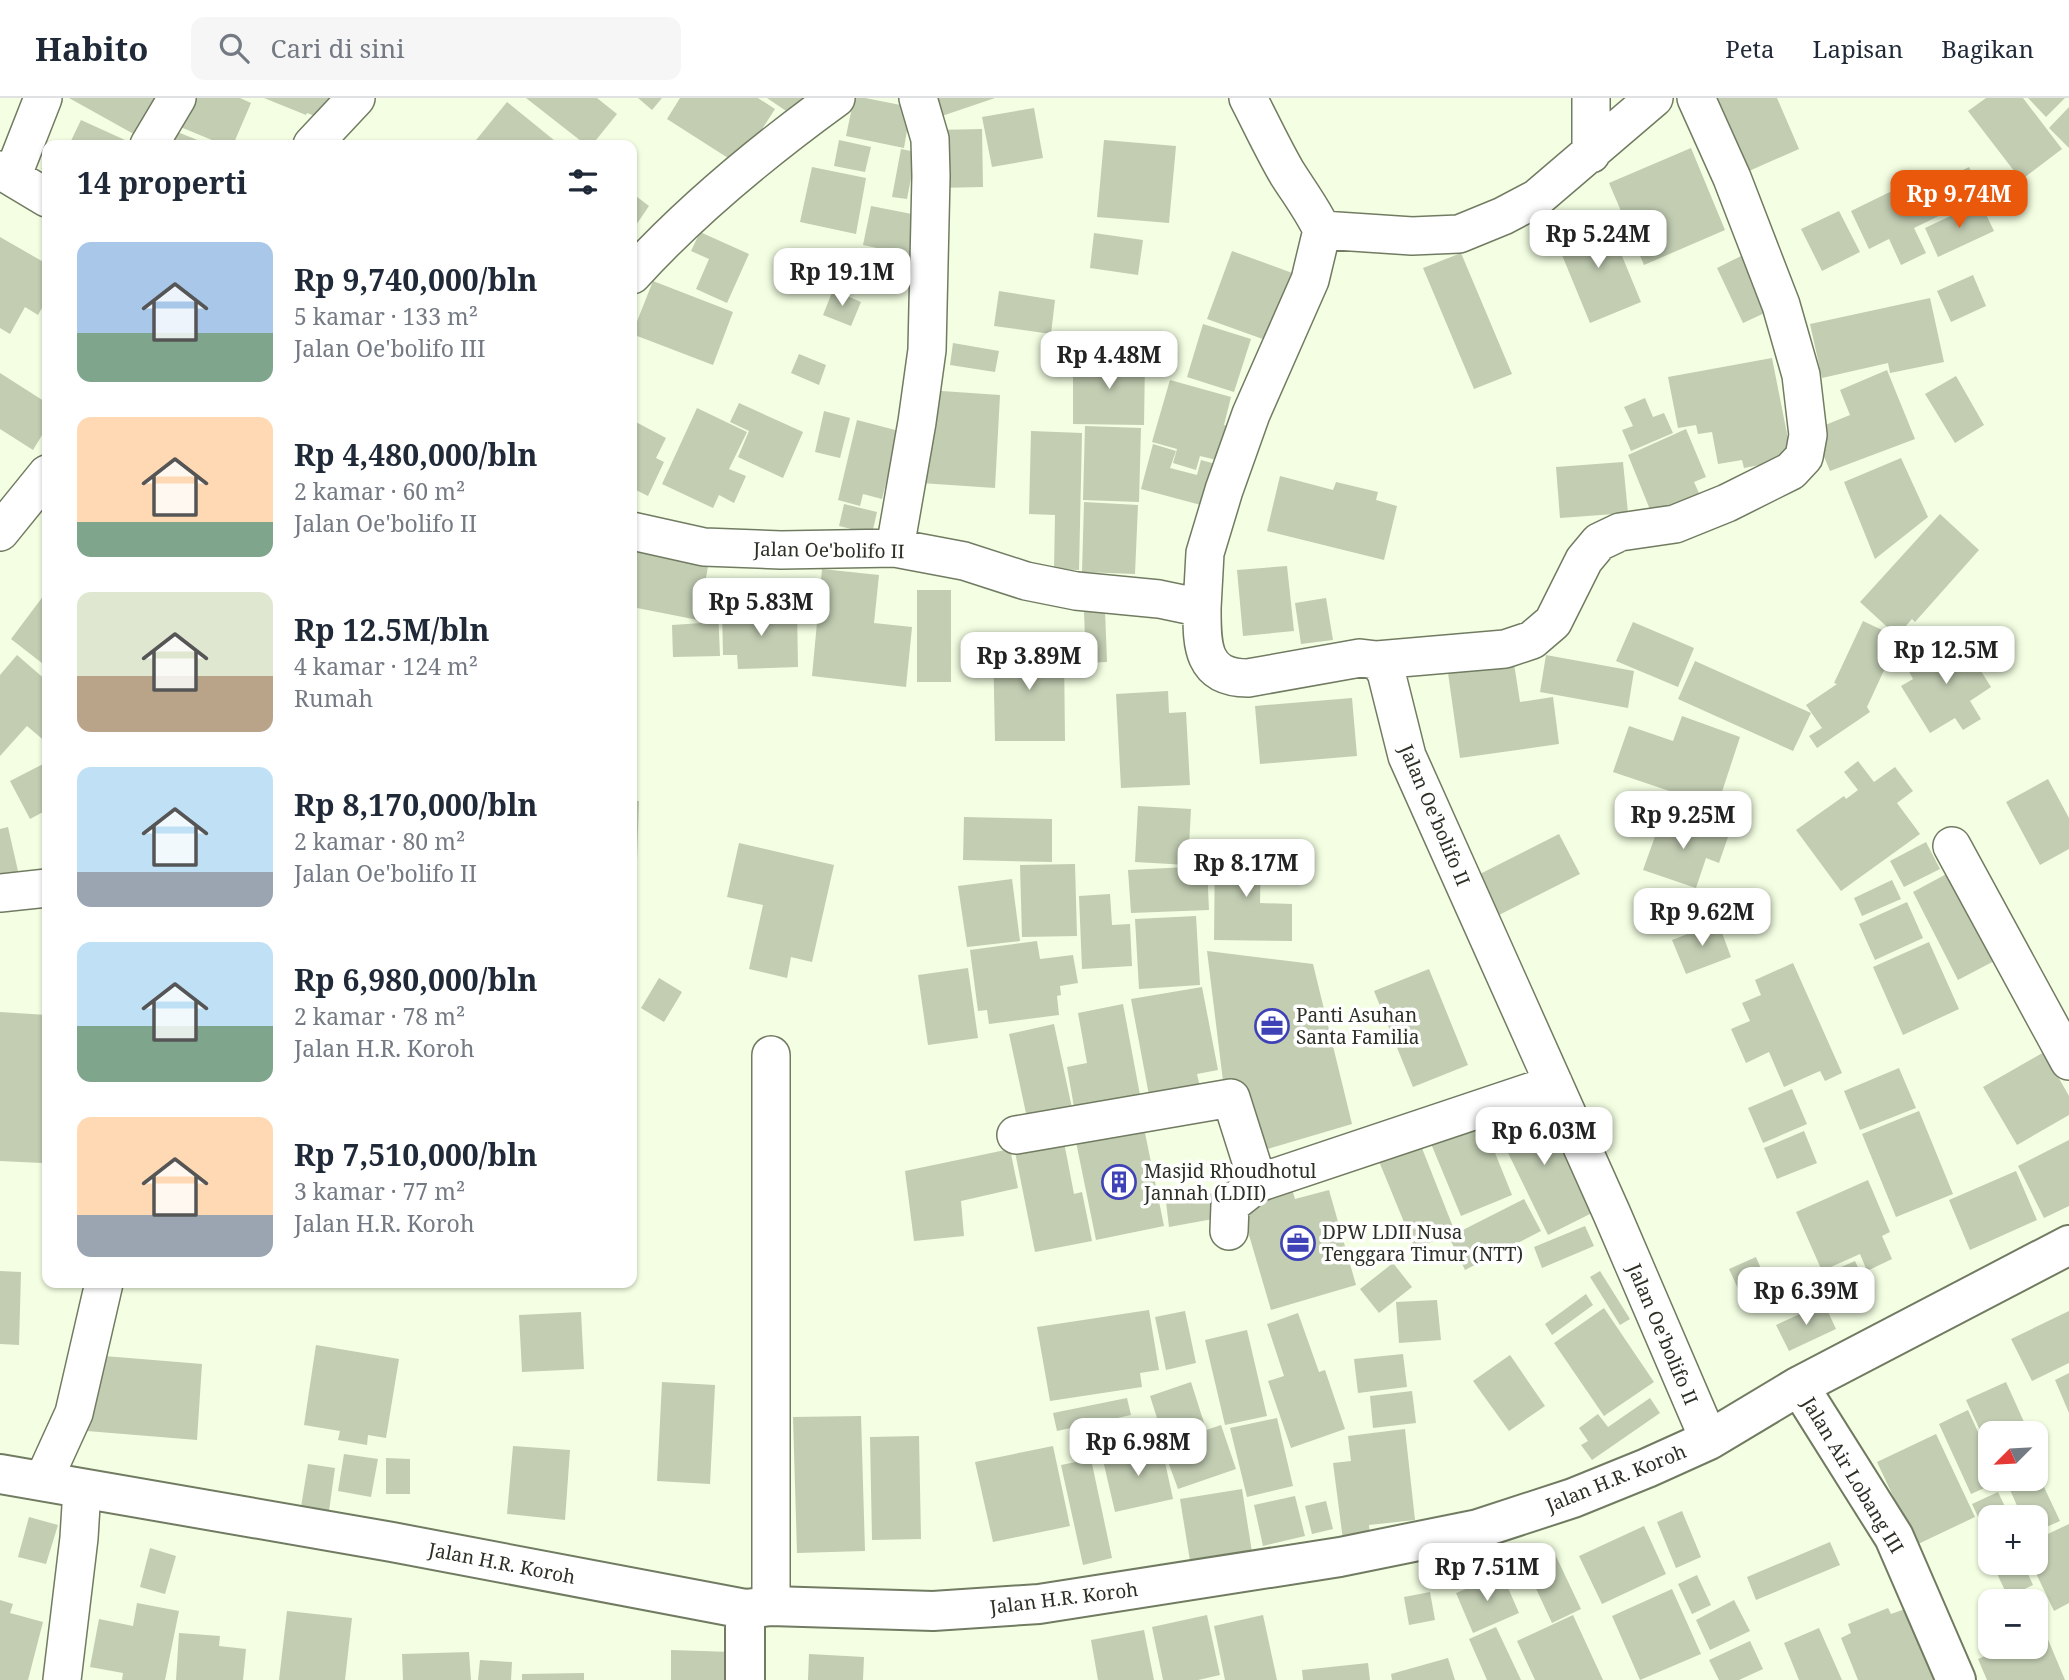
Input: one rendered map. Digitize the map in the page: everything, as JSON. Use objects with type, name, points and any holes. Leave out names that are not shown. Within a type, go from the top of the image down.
[{"type":"main road","name":"Jalan H.R. Koroh","points":[[0,1474],[758,1607],[933,1611],[1039,1604],[1340,1557],[1478,1529],[1573,1498],[1709,1440],[1799,1385],[2069,1245]]},
{"type":"main road","name":"Jalan Air Lobang III","points":[[1799,1385],[1894,1537],[1956,1680]]},
{"type":"main road","points":[[745,1680],[758,1607]]},
{"type":"street","points":[[42,195],[6,174],[43,98]]},
{"type":"street","points":[[152,140],[177,98]]},
{"type":"street","points":[[318,140],[356,98]]},
{"type":"street","points":[[637,269],[665,238],[771,145],[836,98]]},
{"type":"street","points":[[895,548],[918,422],[927,350],[930,139],[918,98]]},
{"type":"street","points":[[1248,98],[1288,175],[1311,207],[1322,230],[1310,280],[1251,414],[1205,553],[1202,641],[1217,671],[1231,678],[1248,678],[1360,658],[1377,660],[1505,649],[1532,640],[1553,622],[1584,560],[1599,542],[1620,532],[1675,524],[1727,503],[1791,471],[1804,457],[1808,435],[1801,375],[1781,304],[1732,178],[1696,98]]},
{"type":"street","points":[[1591,98],[1591,154]]},
{"type":"street","points":[[1322,230],[1412,236],[1459,234],[1537,198],[1654,98]]},
{"type":"street","points":[[0,532],[42,480]]},
{"type":"street","name":"Jalan Oe'bolifo II","points":[[637,532],[704,547],[781,550],[895,548],[964,561],[1026,581],[1076,591],[1159,599],[1202,608]]},
{"type":"street","name":"Jalan Oe'bolifo II","points":[[1377,660],[1387,672],[1406,756],[1554,1084],[1709,1440]]},
{"type":"street","points":[[1952,846],[2069,1061]]},
{"type":"street","points":[[0,893],[42,889]]},
{"type":"street","points":[[758,1607],[771,1055]]},
{"type":"street","points":[[1229,1231],[1230,1205],[1258,1183],[1554,1084]]},
{"type":"street","points":[[1016,1135],[1231,1098],[1258,1183]]},
{"type":"street","points":[[43,1481],[74,1413],[103,1288]]},
{"type":"street","points":[[62,1680],[79,1538],[82,1489]]},
{"type":"building","points":[[69,98],[163,98],[149,140]]},
{"type":"building","points":[[190,98],[240,98],[251,103],[235,140],[212,140],[178,126]]},
{"type":"building","points":[[264,98],[337,98],[328,121]]},
{"type":"building","points":[[526,98],[597,98],[617,114],[596,140],[580,140]]},
{"type":"building","points":[[638,98],[662,98],[652,110]]},
{"type":"building","points":[[680,98],[758,98],[775,109],[739,165],[667,119]]},
{"type":"building","points":[[767,98],[808,98],[795,117]]},
{"type":"building","points":[[854,98],[911,107],[904,148],[846,136]]},
{"type":"building","points":[[923,98],[995,98],[930,120]]},
{"type":"building","points":[[1703,98],[1777,98],[1799,149],[1740,175]]},
{"type":"building","points":[[1986,98],[2023,98],[2062,149],[2021,180],[1968,111]]},
{"type":"building","points":[[2028,98],[2065,98],[2046,117]]},
{"type":"building","points":[[507,102],[554,140],[476,140]]},
{"type":"building","points":[[2069,107],[2069,148],[2049,128]]},
{"type":"building","points":[[1034,108],[1043,158],[992,167],[982,117]]},
{"type":"building","points":[[81,120],[125,140],[71,140]]},
{"type":"building","points":[[170,129],[198,140],[166,140]]},
{"type":"building","points":[[982,129],[983,187],[936,188],[935,130]]},
{"type":"building","points":[[839,140],[871,147],[865,172],[834,166]]},
{"type":"building","points":[[1104,140],[1176,146],[1169,223],[1097,217]]},
{"type":"building","points":[[1691,148],[1725,230],[1644,265],[1609,183]]},
{"type":"building","points":[[901,149],[916,152],[907,199],[892,197]]},
{"type":"building","points":[[812,167],[866,178],[856,234],[800,222]]},
{"type":"building","points":[[1969,167],[1982,195],[1914,228],[1926,253],[1901,265],[1889,239],[1869,249],[1851,211],[1894,190],[1890,182],[1909,173],[1918,192]]},
{"type":"building","points":[[637,197],[649,206],[637,224]]},
{"type":"building","points":[[1980,202],[1994,231],[1938,257],[1925,228]]},
{"type":"building","points":[[871,206],[922,216],[914,256],[863,245]]},
{"type":"building","points":[[1839,211],[1860,252],[1822,271],[1801,229]]},
{"type":"building","points":[[1606,217],[1641,302],[1590,323],[1555,238]]},
{"type":"building","points":[[700,232],[749,254],[727,303],[696,289],[709,259],[691,251]]},
{"type":"building","points":[[1094,233],[1143,240],[1138,275],[1090,268]]},
{"type":"building","points":[[0,237],[42,261],[42,308],[38,315],[25,307],[10,334],[0,328]]},
{"type":"building","points":[[1232,251],[1295,274],[1271,342],[1207,319]]},
{"type":"building","points":[[1461,253],[1512,374],[1474,389],[1423,268]]},
{"type":"building","points":[[1743,255],[1769,311],[1743,323],[1717,268]]},
{"type":"building","points":[[1973,275],[1986,306],[1951,322],[1937,291]]},
{"type":"building","points":[[653,281],[733,312],[713,365],[637,336],[637,321]]},
{"type":"building","points":[[833,290],[861,302],[851,326],[823,315]]},
{"type":"building","points":[[999,291],[1055,300],[1051,334],[994,326]]},
{"type":"building","points":[[1930,298],[1944,362],[1890,373],[1888,363],[1822,378],[1810,324]]},
{"type":"building","points":[[1203,324],[1251,339],[1234,392],[1187,377]]},
{"type":"building","points":[[953,343],[999,351],[995,372],[950,365]]},
{"type":"building","points":[[799,354],[826,365],[819,385],[791,373]]},
{"type":"building","points":[[1073,358],[1145,359],[1144,425],[1073,424]]},
{"type":"building","points":[[1772,358],[1792,459],[1744,468],[1742,460],[1718,464],[1712,432],[1698,434],[1696,425],[1678,428],[1668,377]]},
{"type":"building","points":[[1887,370],[1915,439],[1830,471],[1813,430],[1850,415],[1840,390]]},
{"type":"building","points":[[0,373],[42,400],[42,435],[33,450],[0,429]]},
{"type":"building","points":[[1956,376],[1984,425],[1955,443],[1925,394]]},
{"type":"building","points":[[1170,380],[1231,397],[1224,425],[1238,429],[1229,463],[1200,456],[1196,470],[1173,463],[1177,449],[1152,442]]},
{"type":"building","points":[[927,390],[1000,395],[995,488],[921,483]]},
{"type":"building","points":[[1645,398],[1653,417],[1664,413],[1673,433],[1631,451],[1622,430],[1633,426],[1624,407]]},
{"type":"building","points":[[739,403],[803,432],[783,478],[738,457],[749,431],[730,422]]},
{"type":"building","points":[[697,408],[747,432],[729,469],[746,476],[734,503],[719,495],[713,508],[662,484]]},
{"type":"building","points":[[824,411],[850,418],[840,458],[815,452]]},
{"type":"building","points":[[857,420],[899,431],[882,499],[863,494],[860,506],[838,500]]},
{"type":"building","points":[[637,423],[666,438],[656,458],[664,462],[648,496],[637,490]]},
{"type":"building","points":[[1085,426],[1141,428],[1139,502],[1083,500]]},
{"type":"building","points":[[1686,429],[1706,477],[1694,482],[1703,502],[1655,522],[1628,455]]},
{"type":"building","points":[[1031,431],[1082,433],[1079,570],[1054,569],[1055,515],[1029,514]]},
{"type":"building","points":[[1153,444],[1176,451],[1170,468],[1197,475],[1201,460],[1223,466],[1212,508],[1141,489]]},
{"type":"building","points":[[1901,458],[1928,517],[1875,559],[1844,482]]},
{"type":"building","points":[[1623,462],[1628,513],[1560,518],[1556,467]]},
{"type":"building","points":[[1280,476],[1333,490],[1336,482],[1378,492],[1376,500],[1397,506],[1384,560],[1267,531]]},
{"type":"building","points":[[1084,502],[1138,505],[1135,574],[1082,572]]},
{"type":"building","points":[[844,504],[877,512],[872,534],[839,526]]},
{"type":"building","points":[[1940,514],[1979,550],[1915,622],[1912,619],[1897,636],[1860,602]]},
{"type":"building","points":[[669,543],[711,551],[698,620],[637,608],[637,552],[666,558]]},
{"type":"building","points":[[1287,566],[1294,631],[1243,636],[1237,570]]},
{"type":"building","points":[[822,569],[879,575],[874,623],[912,627],[906,687],[812,676]]},
{"type":"building","points":[[917,590],[951,590],[951,682],[917,682]]},
{"type":"building","points":[[42,598],[42,663],[11,639]]},
{"type":"building","points":[[1326,598],[1333,640],[1301,644],[1295,603]]},
{"type":"building","points":[[718,608],[720,656],[673,657],[672,625],[702,623],[702,609]]},
{"type":"building","points":[[797,609],[798,667],[738,669],[737,655],[723,655],[722,610]]},
{"type":"building","points":[[1105,611],[1107,662],[1086,663],[1084,612]]},
{"type":"building","points":[[1863,621],[1899,638],[1867,707],[1870,712],[1817,748],[1809,736],[1822,728],[1806,705],[1837,684],[1834,683]]},
{"type":"building","points":[[1633,622],[1694,648],[1678,687],[1616,661]]},
{"type":"building","points":[[1959,636],[1991,687],[1970,701],[1981,719],[1963,730],[1955,718],[1930,733],[1901,686],[1913,679],[1907,668]]},
{"type":"building","points":[[1046,641],[1046,652],[1064,652],[1065,741],[995,741],[993,642]]},
{"type":"building","points":[[17,655],[42,677],[42,739],[27,726],[0,756],[0,675]]},
{"type":"building","points":[[1546,655],[1634,671],[1628,708],[1540,692]]},
{"type":"building","points":[[1513,657],[1520,702],[1553,697],[1559,744],[1460,758],[1447,666]]},
{"type":"building","points":[[1695,661],[1811,713],[1793,751],[1678,699]]},
{"type":"building","points":[[1168,691],[1169,713],[1186,712],[1190,785],[1121,788],[1116,694]]},
{"type":"building","points":[[1352,698],[1357,756],[1260,764],[1255,706]]},
{"type":"building","points":[[1682,716],[1740,737],[1717,807],[1613,772],[1629,726],[1673,741]]},
{"type":"building","points":[[1858,761],[1874,782],[1895,767],[1913,791],[1897,803],[1920,834],[1841,891],[1796,830],[1844,796],[1846,799],[1858,790],[1844,772]]},
{"type":"building","points":[[42,765],[42,813],[30,819],[10,781]]},
{"type":"building","points":[[2048,779],[2069,818],[2069,849],[2040,865],[2006,802]]},
{"type":"building","points":[[637,801],[639,801],[637,860]]},
{"type":"building","points":[[1138,806],[1191,809],[1188,865],[1135,862]]},
{"type":"building","points":[[1663,814],[1728,837],[1719,863],[1706,858],[1696,888],[1643,870]]},
{"type":"building","points":[[964,817],[1052,819],[1052,862],[963,860]]},
{"type":"building","points":[[8,827],[20,880],[0,885],[0,829]]},
{"type":"building","points":[[1559,834],[1580,874],[1499,915],[1478,875]]},
{"type":"building","points":[[1926,842],[1940,869],[1904,887],[1890,861]]},
{"type":"building","points":[[739,843],[834,865],[812,962],[791,957],[787,978],[749,969],[763,905],[727,897]]},
{"type":"building","points":[[1215,845],[1261,845],[1260,903],[1292,904],[1292,941],[1214,940]]},
{"type":"building","points":[[1075,864],[1077,936],[1022,937],[1020,865]]},
{"type":"building","points":[[1207,866],[1209,910],[1131,913],[1128,870]]},
{"type":"building","points":[[1952,871],[1998,959],[1958,980],[1913,892]]},
{"type":"building","points":[[1012,879],[1020,941],[967,947],[958,886]]},
{"type":"building","points":[[1892,880],[1901,899],[1862,916],[1854,898]]},
{"type":"building","points":[[1110,894],[1112,925],[1130,924],[1132,966],[1082,969],[1079,896]]},
{"type":"building","points":[[1907,902],[1923,938],[1875,960],[1859,924]]},
{"type":"building","points":[[1196,916],[1200,985],[1139,989],[1135,919]]},
{"type":"building","points":[[1718,922],[1731,957],[1686,974],[1672,940]]},
{"type":"building","points":[[1037,941],[1040,959],[1073,955],[1078,983],[1060,986],[1061,995],[1057,996],[1059,1015],[989,1024],[987,1010],[978,1011],[970,950]]},
{"type":"building","points":[[1929,942],[1959,1009],[1903,1035],[1873,967]]},
{"type":"building","name":"Panti Asuhan Santa Familia","points":[[1207,951],[1313,964],[1352,1124],[1261,1151],[1224,1089]]},
{"type":"building","points":[[1793,963],[1842,1073],[1825,1081],[1820,1071],[1784,1087],[1769,1052],[1746,1063],[1731,1029],[1750,1021],[1742,1003],[1761,995],[1755,980]]},
{"type":"building","points":[[968,968],[978,1038],[928,1045],[918,975]]},
{"type":"building","points":[[1429,969],[1468,1065],[1413,1087],[1374,991]]},
{"type":"building","points":[[659,978],[682,992],[664,1022],[641,1008]]},
{"type":"building","points":[[1202,987],[1218,1070],[1197,1074],[1200,1087],[1151,1106],[1131,999]]},
{"type":"building","points":[[1123,1004],[1140,1095],[1074,1107],[1067,1067],[1087,1063],[1078,1013]]},
{"type":"building","points":[[0,1012],[42,1015],[42,1163],[0,1161]]},
{"type":"building","points":[[1054,1024],[1072,1108],[1027,1118],[1009,1034]]},
{"type":"building","points":[[2044,1052],[2069,1096],[2069,1115],[2017,1145],[1983,1087]]},
{"type":"building","points":[[1899,1068],[1916,1108],[1860,1130],[1844,1091]]},
{"type":"building","points":[[1792,1089],[1807,1124],[1763,1143],[1748,1108]]},
{"type":"building","points":[[1531,1099],[1545,1127],[1553,1123],[1596,1211],[1548,1235],[1491,1118]]},
{"type":"building","points":[[1919,1111],[1953,1194],[1896,1217],[1862,1134]]},
{"type":"building","points":[[1479,1113],[1512,1195],[1461,1216],[1427,1134]]},
{"type":"building","name":"Masjid Rhoudhotul Jannah (LDII)","points":[[1143,1123],[1164,1226],[1096,1240],[1075,1137]]},
{"type":"building","points":[[1804,1131],[1817,1163],[1777,1179],[1764,1148]]},
{"type":"building","points":[[1063,1137],[1074,1194],[1082,1192],[1092,1241],[1035,1252],[1014,1147]]},
{"type":"building","points":[[1418,1138],[1455,1232],[1415,1249],[1376,1154]]},
{"type":"building","points":[[2069,1140],[2069,1206],[2044,1218],[2018,1166]]},
{"type":"building","points":[[1010,1149],[1018,1188],[961,1201],[964,1236],[914,1241],[905,1171]]},
{"type":"building","points":[[2016,1171],[2037,1220],[1970,1250],[1949,1200]]},
{"type":"building","points":[[1868,1180],[1890,1232],[1882,1236],[1892,1259],[1867,1271],[1860,1254],[1822,1271],[1796,1212]]},
{"type":"building","name":"DPW LDII Nusa Tenggara Timur (NTT)","points":[[1291,1186],[1295,1199],[1329,1190],[1356,1285],[1271,1310],[1239,1201]]},
{"type":"building","points":[[1217,1192],[1224,1217],[1169,1227],[1166,1202]]},
{"type":"building","points":[[1524,1199],[1541,1231],[1465,1270],[1449,1237]]},
{"type":"building","points":[[1585,1226],[1594,1246],[1542,1268],[1534,1247]]},
{"type":"building","points":[[1756,1257],[1767,1283],[1741,1295],[1729,1269]]},
{"type":"building","points":[[1855,1261],[1863,1278],[1840,1288],[1832,1271]]},
{"type":"building","points":[[1393,1263],[1412,1287],[1379,1313],[1360,1289]]},
{"type":"building","points":[[0,1271],[21,1272],[19,1345],[0,1344]]},
{"type":"building","points":[[1600,1271],[1630,1319],[1620,1325],[1590,1277]]},
{"type":"building","points":[[1586,1294],[1593,1305],[1552,1335],[1545,1324]]},
{"type":"building","points":[[1437,1300],[1441,1340],[1399,1343],[1396,1302]]},
{"type":"building","points":[[1824,1303],[1836,1329],[1789,1351],[1776,1325]]},
{"type":"building","points":[[1604,1308],[1654,1382],[1604,1416],[1554,1343]]},
{"type":"building","points":[[1149,1310],[1159,1370],[1140,1373],[1142,1387],[1050,1401],[1037,1327]]},
{"type":"building","points":[[1185,1311],[1196,1363],[1166,1370],[1155,1317]]},
{"type":"building","points":[[2069,1311],[2069,1363],[2032,1381],[2011,1339]]},
{"type":"building","points":[[581,1312],[584,1369],[522,1372],[519,1315]]},
{"type":"building","points":[[1298,1313],[1319,1372],[1325,1370],[1345,1429],[1291,1448],[1268,1381],[1284,1376],[1267,1324]]},
{"type":"building","points":[[1247,1330],[1267,1416],[1225,1425],[1205,1340]]},
{"type":"building","points":[[316,1345],[399,1359],[386,1438],[368,1435],[367,1445],[338,1440],[340,1431],[304,1425]]},
{"type":"building","points":[[1403,1354],[1407,1387],[1358,1393],[1354,1359]]},
{"type":"building","points":[[92,1355],[202,1364],[197,1440],[87,1431]]},
{"type":"building","points":[[1510,1355],[1545,1406],[1509,1431],[1473,1381]]},
{"type":"building","points":[[2069,1373],[2069,1413],[2055,1380]]},
{"type":"building","points":[[662,1382],[715,1385],[710,1484],[657,1481]]},
{"type":"building","points":[[1191,1382],[1205,1426],[1164,1440],[1150,1396]]},
{"type":"building","points":[[2006,1382],[2024,1421],[1978,1421],[1978,1426],[1966,1400]]},
{"type":"building","points":[[1412,1391],[1416,1423],[1373,1428],[1370,1396]]},
{"type":"building","points":[[1127,1398],[1131,1415],[1057,1431],[1053,1413]]},
{"type":"building","points":[[1650,1398],[1660,1413],[1592,1460],[1581,1445],[1588,1441],[1579,1428],[1598,1414],[1608,1427]]},
{"type":"building","points":[[1968,1410],[1978,1432],[1978,1491],[1971,1494],[1939,1424]]},
{"type":"building","points":[[861,1416],[865,1551],[797,1553],[793,1417]]},
{"type":"building","points":[[1277,1418],[1293,1486],[1247,1497],[1230,1428]]},
{"type":"building","points":[[1221,1425],[1236,1469],[1178,1489],[1162,1445]]},
{"type":"building","points":[[1405,1429],[1415,1520],[1369,1525],[1370,1537],[1343,1540],[1333,1463],[1351,1461],[1348,1436]]},
{"type":"building","points":[[1936,1434],[1975,1517],[1916,1545],[1877,1462]]},
{"type":"building","points":[[919,1436],[921,1539],[872,1540],[870,1437]]},
{"type":"building","points":[[1161,1444],[1173,1499],[1115,1512],[1102,1456]]},
{"type":"building","points":[[513,1446],[570,1450],[565,1520],[507,1514]]},
{"type":"building","points":[[1053,1446],[1070,1526],[993,1542],[975,1462]]},
{"type":"building","points":[[344,1454],[378,1459],[371,1497],[338,1491]]},
{"type":"building","points":[[386,1458],[410,1459],[410,1494],[386,1494]]},
{"type":"building","points":[[1091,1459],[1112,1558],[1083,1565],[1061,1465]]},
{"type":"building","points":[[308,1464],[335,1468],[328,1518],[300,1513]]},
{"type":"building","points":[[1242,1489],[1252,1552],[1190,1561],[1180,1499]]},
{"type":"building","points":[[2011,1491],[2046,1491],[2060,1521],[2048,1526],[2048,1505],[2017,1505]]},
{"type":"building","points":[[1998,1492],[2004,1505],[1978,1505],[1978,1517],[1972,1504]]},
{"type":"building","points":[[1295,1496],[1305,1536],[1263,1546],[1254,1505]]},
{"type":"building","points":[[1326,1501],[1333,1529],[1312,1534],[1305,1506]]},
{"type":"building","points":[[1682,1511],[1701,1557],[1676,1568],[1657,1522]]},
{"type":"building","points":[[29,1517],[58,1525],[46,1564],[18,1557]]},
{"type":"building","points":[[2069,1524],[2069,1603],[2054,1611],[2048,1598],[2048,1589],[2043,1589],[2037,1575],[2048,1575],[2048,1534]]},
{"type":"building","points":[[1644,1526],[1666,1574],[1602,1604],[1579,1556]]},
{"type":"building","points":[[1830,1542],[1840,1565],[1756,1600],[1747,1577]]},
{"type":"building","points":[[150,1548],[176,1556],[165,1594],[140,1587]]},
{"type":"building","points":[[1554,1552],[1581,1609],[1552,1623],[1525,1565]]},
{"type":"building","points":[[1502,1574],[1519,1613],[1473,1633],[1456,1593]]},
{"type":"building","points":[[1697,1575],[1711,1605],[1692,1614],[1678,1584]]},
{"type":"building","points":[[1998,1575],[2028,1575],[2033,1585],[2025,1589],[2004,1589]]},
{"type":"building","points":[[1672,1589],[1701,1654],[1640,1680],[1612,1616]]},
{"type":"building","points":[[1430,1592],[1435,1620],[1409,1625],[1404,1597]]},
{"type":"building","points":[[0,1600],[13,1604],[10,1613],[43,1622],[28,1680],[0,1680]]},
{"type":"building","points":[[1734,1600],[1750,1631],[1710,1650],[1696,1620]]},
{"type":"building","points":[[137,1603],[179,1611],[165,1680],[122,1680],[123,1673],[90,1667],[99,1619],[133,1626]]},
{"type":"building","points":[[1888,1608],[1891,1614],[1905,1609],[1934,1680],[1858,1680],[1841,1638],[1851,1633],[1848,1624]]},
{"type":"building","points":[[287,1611],[352,1618],[345,1680],[279,1680]]},
{"type":"building","points":[[1207,1615],[1220,1675],[1198,1680],[1163,1680],[1152,1627]]},
{"type":"building","points":[[1263,1615],[1277,1680],[1225,1680],[1214,1626]]},
{"type":"building","points":[[1573,1615],[1603,1680],[1535,1680],[1517,1641]]},
{"type":"building","points":[[1496,1627],[1521,1680],[1487,1680],[1469,1639]]},
{"type":"building","points":[[1819,1628],[1842,1680],[1799,1680],[1784,1643]]},
{"type":"building","points":[[1144,1630],[1154,1680],[1098,1680],[1091,1640]]},
{"type":"building","points":[[179,1633],[220,1636],[219,1646],[246,1649],[243,1680],[176,1680]]},
{"type":"building","points":[[2048,1640],[2065,1680],[1987,1680],[1978,1659],[2048,1659]]},
{"type":"building","points":[[1750,1641],[1763,1669],[1739,1680],[1719,1680],[1709,1660]]},
{"type":"building","points":[[671,1650],[732,1652],[732,1680],[671,1680]]},
{"type":"building","points":[[469,1652],[471,1680],[403,1680],[402,1654]]},
{"type":"building","points":[[809,1654],[864,1657],[863,1680],[808,1680]]},
{"type":"building","points":[[1448,1658],[1455,1680],[1392,1680],[1391,1674]]},
{"type":"building","points":[[480,1660],[512,1662],[511,1680],[478,1680]]},
{"type":"building","points":[[1368,1663],[1370,1680],[1303,1680],[1302,1670]]},
{"type":"building","points":[[584,1673],[584,1680],[522,1680],[522,1674]]},
{"type":"place","name":"Panti Asuhan Santa Familia","points":[[1272,1026]]},
{"type":"place","name":"Masjid Rhoudhotul Jannah (LDII)","points":[[1119,1182]]},
{"type":"place","name":"DPW LDII Nusa Tenggara Timur (NTT)","points":[[1298,1243]]}]
